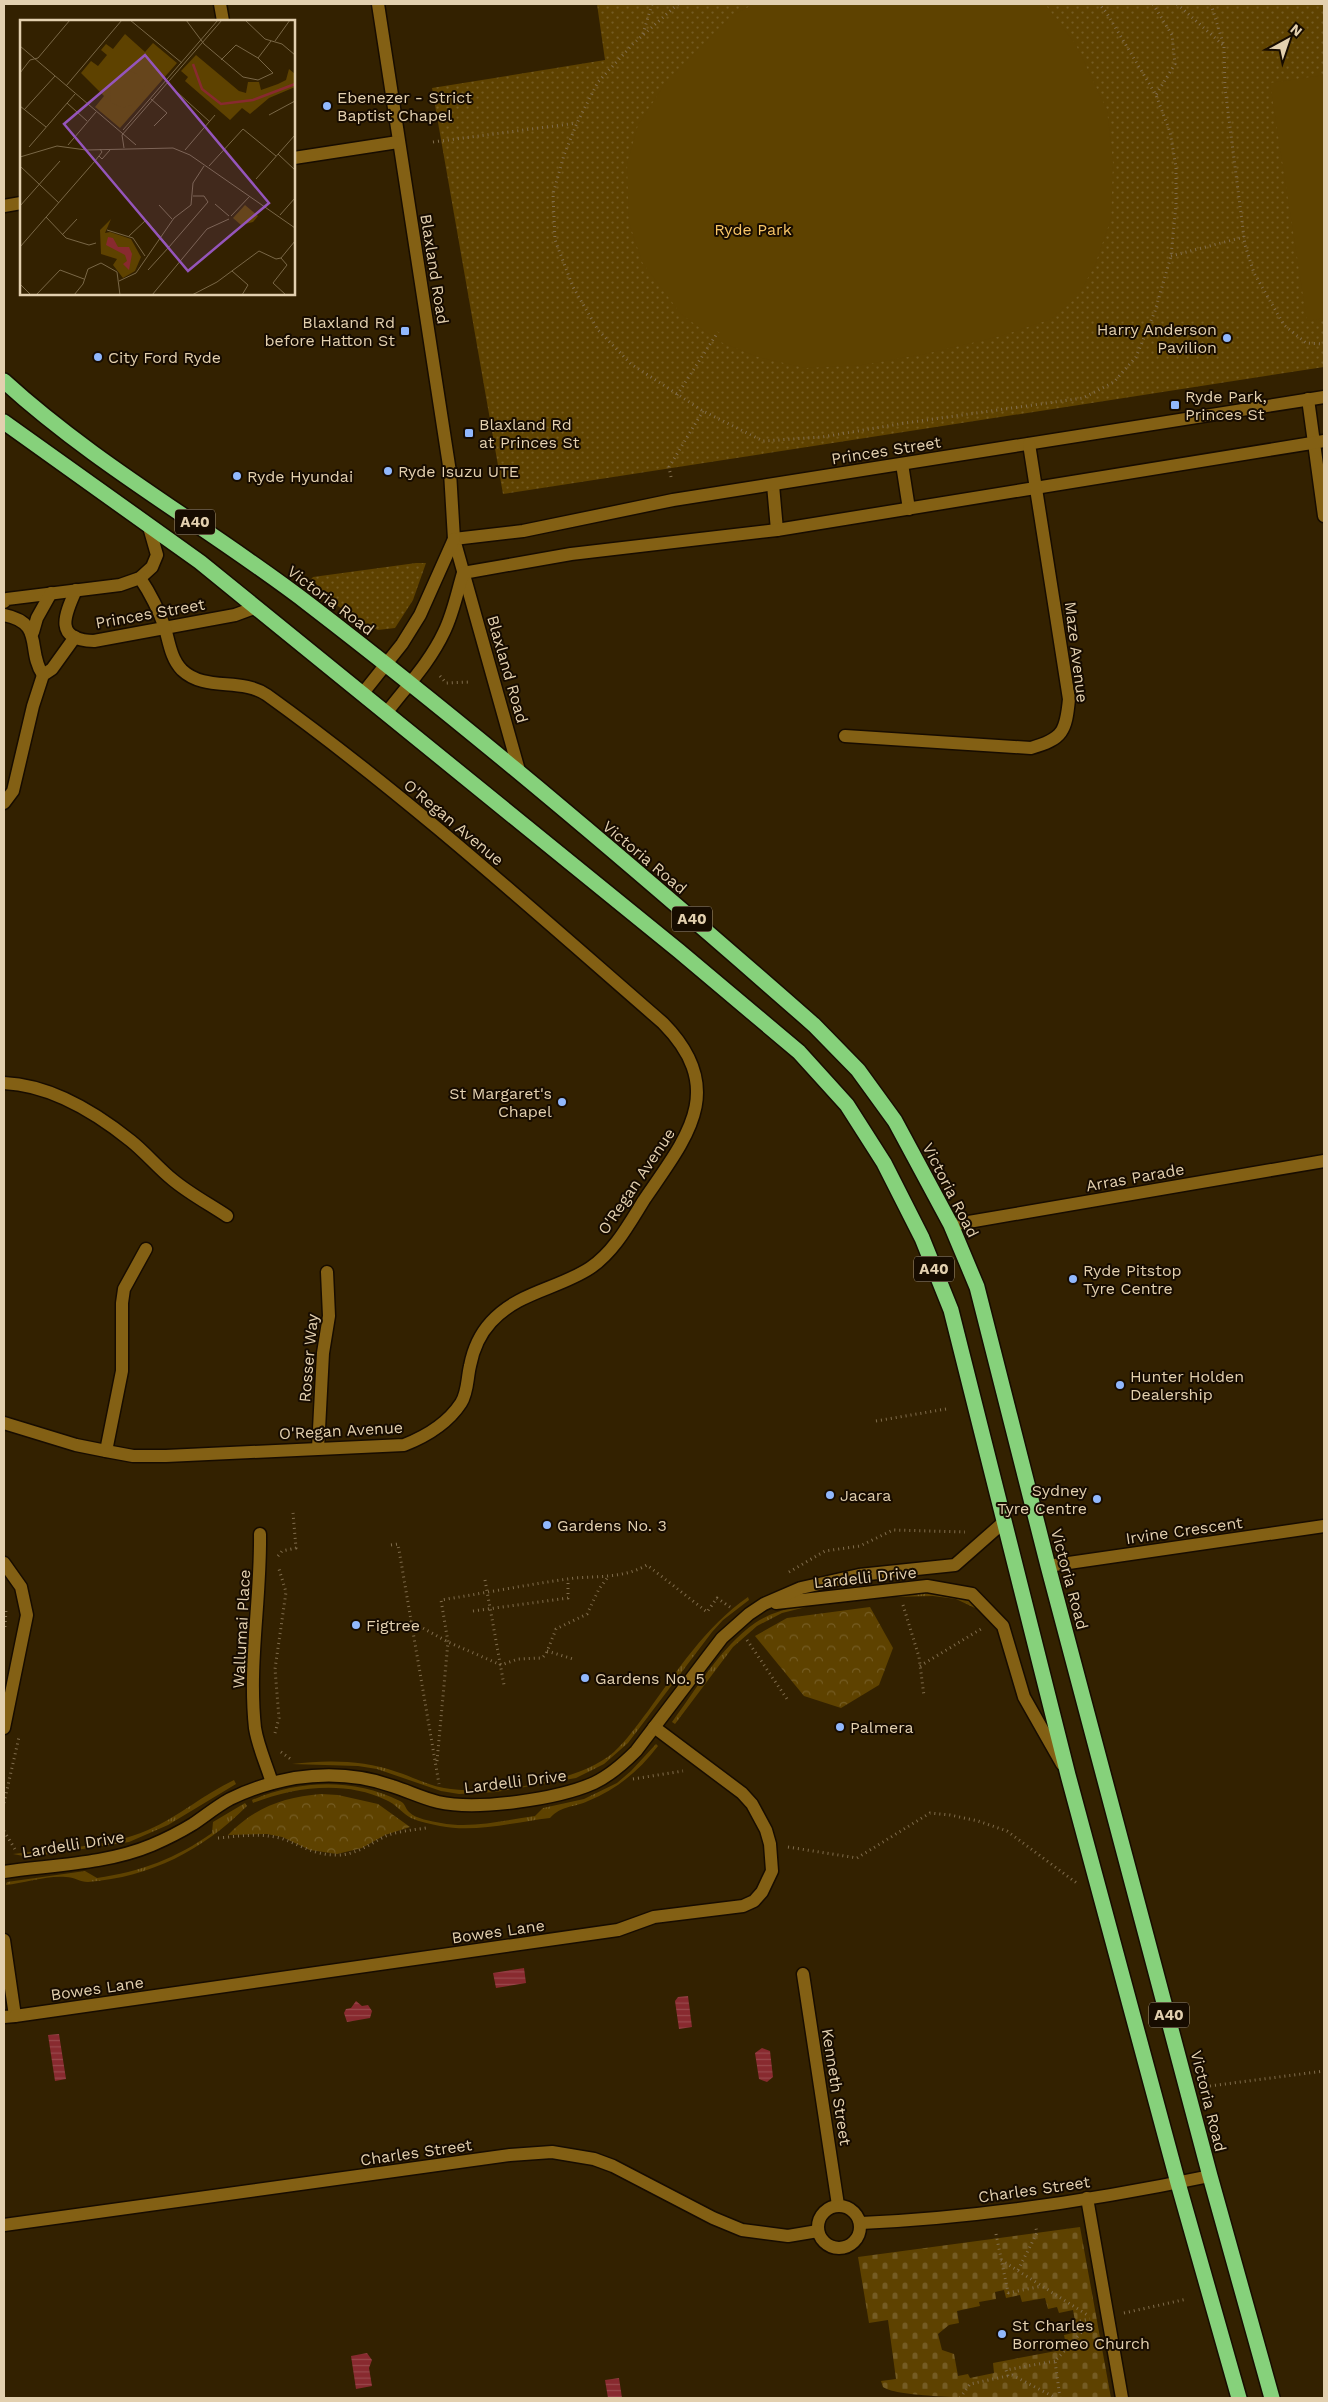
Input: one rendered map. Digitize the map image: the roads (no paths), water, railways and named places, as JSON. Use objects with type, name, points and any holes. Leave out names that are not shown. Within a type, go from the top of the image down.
[{"type":"highway","name":"Victoria Road","points":[[4,381],[44,418],[300,597],[520,774],[814,1025],[858,1070],[895,1121],[951,1225],[977,1287],[1048,1566],[1210,2176],[1272,2398]]},
{"type":"highway","name":"A40","points":[[4,422],[200,562],[254,608],[387,712],[800,1052],[847,1104],[884,1163],[922,1238],[951,1310],[1068,1774],[1178,2182],[1239,2398]]},
{"type":"street","points":[[220,4],[223,20]]},
{"type":"street","name":"Blaxland Road","points":[[378,4],[450,472],[454,539],[520,774]]},
{"type":"street","points":[[295,158],[398,142]]},
{"type":"street","points":[[4,206],[20,203]]},
{"type":"street","name":"Princes Street","points":[[454,539],[523,531],[674,500],[1324,396]]},
{"type":"street","points":[[1308,399],[1319,442],[1324,516]]},
{"type":"street","points":[[463,573],[571,554],[777,530],[1319,442]]},
{"type":"street","name":"Maze Avenue","points":[[845,736],[1031,748],[1052,742],[1066,725],[1069,699],[1029,444]]},
{"type":"street","points":[[902,464],[909,509]]},
{"type":"street","points":[[773,485],[777,530]]},
{"type":"street","points":[[140,578],[152,567],[157,555],[149,527]]},
{"type":"street","name":"Blaxland Road","points":[[363,693],[386,665],[420,615],[454,539]]},
{"type":"street","name":"Blaxland Road","points":[[387,712],[426,663],[444,633],[453,610],[463,573]]},
{"type":"street","name":"Princes Street","points":[[4,602],[7,599],[120,585],[140,578]]},
{"type":"street","name":"O'Regan Avenue","points":[[4,1423],[76,1445],[132,1456],[404,1445],[426,1437],[462,1402],[474,1351],[485,1330],[500,1312],[527,1296],[590,1268],[614,1245],[686,1138],[696,1108],[695,1077],[684,1047],[663,1023],[462,849],[393,792],[264,693],[234,683],[212,684],[194,679],[181,669],[172,655],[165,628],[147,588],[140,578]]},
{"type":"street","name":"Princes Street","points":[[76,590],[64,617],[65,628],[74,637],[83,641],[94,641],[235,615],[254,608]]},
{"type":"street","points":[[43,676],[37,667],[33,632],[37,618],[52,594]]},
{"type":"street","points":[[4,615],[18,618],[33,632]]},
{"type":"street","points":[[4,803],[14,791],[33,706],[43,676],[52,669],[74,637]]},
{"type":"street","points":[[4,1083],[42,1090],[68,1100],[131,1141],[171,1179],[188,1192],[228,1216]]},
{"type":"street","name":"Arras Parade","points":[[951,1225],[1324,1161]]},
{"type":"street","points":[[106,1451],[122,1371],[122,1303],[124,1289],[146,1249]]},
{"type":"street","name":"Rosser Way","points":[[318,1448],[323,1352],[329,1316],[327,1272]]},
{"type":"street","name":"Lardelli Drive","points":[[4,1872],[128,1853],[172,1836],[230,1799],[272,1783],[319,1776],[356,1777],[374,1780],[438,1802],[458,1805],[478,1805],[564,1794],[580,1789],[610,1773],[636,1751],[722,1638],[748,1614],[764,1604],[801,1588],[858,1575],[955,1565],[1005,1521]]},
{"type":"street","name":"Irvine Crescent","points":[[1048,1566],[1324,1526]]},
{"type":"street","name":"Wallumai Place","points":[[260,1534],[261,1565],[252,1670],[256,1731],[272,1783]]},
{"type":"street","points":[[4,1564],[21,1587],[27,1615],[4,1728]]},
{"type":"street","name":"Lardelli Drive","points":[[764,1604],[928,1586],[972,1594],[1003,1626],[1024,1697],[1068,1774]]},
{"type":"street","name":"Bowes Lane","points":[[4,1940],[9,2017],[618,1930],[654,1918],[738,1907],[754,1900],[769,1882],[772,1871],[770,1844],[760,1817],[742,1793],[654,1727]]},
{"type":"street","name":"Kenneth Street","points":[[803,1974],[838,2205]]},
{"type":"street","name":"Charles Street","points":[[4,2225],[531,2152],[552,2152],[581,2156],[613,2166],[713,2218],[742,2230],[788,2236],[818,2231]]},
{"type":"street","name":"Charles Street","points":[[861,2223],[931,2220],[1087,2198],[1210,2176]]},
{"type":"street","points":[[1087,2198],[1122,2398]]},
{"type":"street","points":[[838,2205],[855,2212],[861,2223],[861,2230],[854,2243],[841,2248],[829,2246],[820,2237],[818,2231],[820,2217],[824,2211],[838,2205]]},
{"type":"place","name":"Ebenezer - Strict Baptist Chapel","points":[[327,106]]},
{"type":"place","name":"Blaxland Rd before Hatton St","points":[[405,331]]},
{"type":"place","name":"Harry Anderson Pavilion","points":[[1227,338]]},
{"type":"place","name":"City Ford Ryde","points":[[98,357]]},
{"type":"place","name":"Ryde Park, Princes St","points":[[1175,405]]},
{"type":"place","name":"Blaxland Rd at Princes St","points":[[469,433]]},
{"type":"place","name":"Ryde Isuzu UTE","points":[[388,471]]},
{"type":"place","name":"Ryde Hyundai","points":[[237,476]]},
{"type":"place","name":"St Margaret's Chapel","points":[[562,1102]]},
{"type":"place","name":"Ryde Pitstop Tyre Centre","points":[[1073,1279]]},
{"type":"place","name":"Hunter Holden Dealership","points":[[1120,1385]]},
{"type":"place","name":"Jacara","points":[[830,1495]]},
{"type":"place","name":"Sydney Tyre Centre","points":[[1097,1499]]},
{"type":"place","name":"Gardens No. 3","points":[[547,1525]]},
{"type":"place","name":"Figtree","points":[[356,1625]]},
{"type":"place","name":"Gardens No. 5","points":[[585,1678]]},
{"type":"place","name":"Palmera","points":[[840,1727]]},
{"type":"place","name":"St Charles Borromeo Church","points":[[1002,2334]]},
{"type":"park label","name":"Ryde Park","points":[[753,229]]}]
